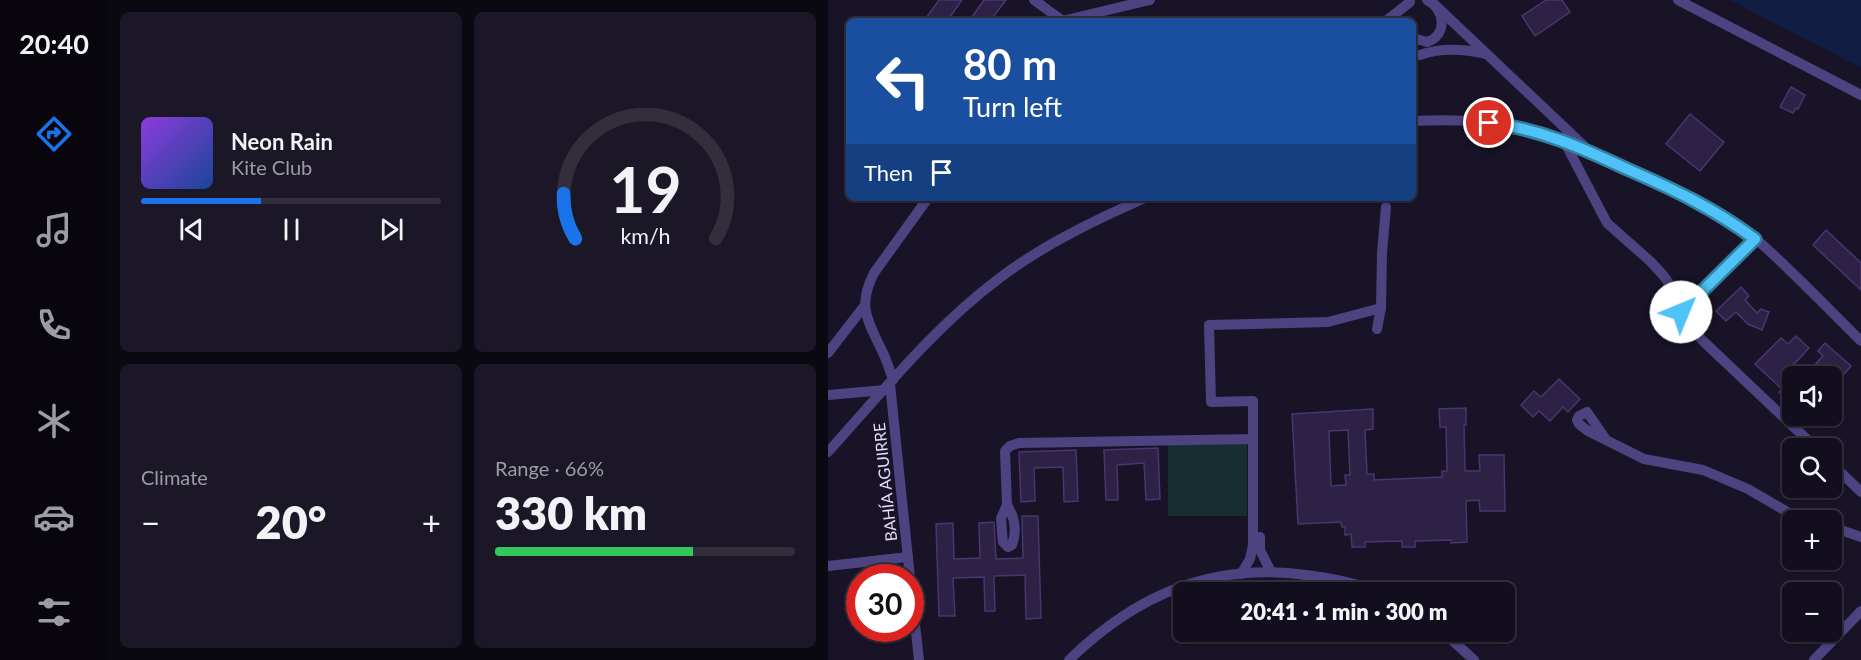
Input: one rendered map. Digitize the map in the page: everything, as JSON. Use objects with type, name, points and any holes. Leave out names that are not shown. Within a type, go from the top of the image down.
[{"type":"street","points":[[1035,0],[1059,18]]},
{"type":"street","points":[[1072,18],[1116,4],[1150,0]]},
{"type":"street","points":[[1678,0],[1861,95]]},
{"type":"street","points":[[1390,18],[1412,1]]},
{"type":"street","points":[[1403,18],[1404,9],[1412,1]]},
{"type":"street","points":[[1416,58],[1440,30],[1442,21],[1440,14],[1430,2]]},
{"type":"street","points":[[1430,2],[1590,152]]},
{"type":"street","points":[[1416,39],[1427,42],[1435,38]]},
{"type":"street","points":[[1416,58],[1433,50],[1487,54]]},
{"type":"street","points":[[1416,121],[1502,124],[1534,131],[1590,152],[1692,198],[1715,210],[1755,239],[1861,341]]},
{"type":"street","points":[[1564,141],[1607,224],[1663,275],[1673,290],[1681,312],[1702,340],[1805,438]]},
{"type":"street","points":[[828,353],[865,305],[867,286],[874,273],[926,201]]},
{"type":"street","points":[[828,452],[947,322],[1001,276],[1068,235],[1139,201]]},
{"type":"street","points":[[1377,329],[1381,308],[1386,207]]},
{"type":"street","points":[[1681,312],[1755,239]]},
{"type":"street","name":"BAHÍA AGUIRRE","points":[[865,305],[870,327],[883,353],[889,385],[909,564]]},
{"type":"street","points":[[1241,574],[1252,552],[1253,401],[1211,402],[1209,325],[1328,322],[1381,308]]},
{"type":"street","points":[[828,394],[889,385]]},
{"type":"street","points":[[1605,438],[1644,459],[1703,470],[1748,489],[1784,510]]},
{"type":"street","points":[[1007,505],[1005,451],[1018,443],[1253,439]]},
{"type":"street","points":[[1842,474],[1861,492]]},
{"type":"street","points":[[1253,500],[1260,507],[1260,550],[1269,570]]},
{"type":"street","points":[[1842,530],[1861,537]]},
{"type":"street","points":[[828,566],[908,557]]},
{"type":"street","points":[[1069,660],[1107,626],[1131,609],[1183,585],[1269,570],[1319,576],[1345,582]]},
{"type":"street","points":[[1814,660],[1861,611]]},
{"type":"street","name":"BAHÍA AGUIRRE","points":[[917,642],[919,660]]},
{"type":"street","points":[[1454,642],[1474,660]]},
{"type":"green space","points":[[1168,443],[1247,443],[1247,516],[1168,516]]},
{"type":"water","points":[[1730,0],[1861,0],[1861,68]]},
{"type":"building","points":[[939,0],[962,0],[949,18],[926,18]]},
{"type":"building","points":[[984,0],[1006,0],[992,18],[971,18]]},
{"type":"building","points":[[1546,0],[1562,0],[1570,12],[1535,36],[1522,16]]},
{"type":"building","points":[[1791,87],[1805,95],[1798,109],[1796,108],[1793,113],[1780,107]]},
{"type":"building","points":[[1690,114],[1724,142],[1700,171],[1666,144]]},
{"type":"building","points":[[1826,230],[1861,263],[1861,290],[1813,245]]},
{"type":"building","points":[[1741,287],[1749,296],[1745,300],[1757,313],[1761,309],[1769,312],[1762,330],[1748,324],[1736,312],[1726,321],[1716,311]]},
{"type":"building","points":[[1796,336],[1809,348],[1792,366],[1782,366],[1782,389],[1755,364],[1781,338],[1788,344]]},
{"type":"building","points":[[1825,343],[1851,366],[1842,376],[1842,366],[1814,366],[1823,356],[1818,351]]},
{"type":"building","points":[[1559,379],[1580,399],[1568,412],[1563,407],[1550,421],[1539,411],[1533,417],[1521,405],[1534,391],[1541,397]]},
{"type":"building","points":[[1466,408],[1465,471],[1480,471],[1479,455],[1504,455],[1505,511],[1480,511],[1479,500],[1466,501],[1467,542],[1415,541],[1415,547],[1402,547],[1402,541],[1365,542],[1365,547],[1352,547],[1351,534],[1345,535],[1345,527],[1342,527],[1341,522],[1298,524],[1292,414],[1373,409],[1373,429],[1365,430],[1367,474],[1374,474],[1374,480],[1442,477],[1442,471],[1447,471],[1446,427],[1440,427],[1439,409]],"holes":[[[1348,430],[1350,475],[1345,475],[1346,485],[1331,486],[1329,431]]]},
{"type":"building","points":[[1158,448],[1160,499],[1146,500],[1144,463],[1117,465],[1118,500],[1106,500],[1104,450]]},
{"type":"building","points":[[1076,450],[1078,501],[1064,502],[1063,467],[1034,468],[1035,501],[1021,502],[1019,452]]},
{"type":"building","points":[[1022,516],[1038,516],[1041,618],[1026,619],[1025,575],[994,576],[995,611],[985,611],[984,577],[953,578],[955,616],[939,616],[936,524],[953,523],[954,559],[980,558],[979,523],[994,522],[996,559],[1023,558]]},
{"type":"route","points":[[1489,123],[1534,131],[1590,152],[1715,210],[1755,239],[1681,312]]}]
